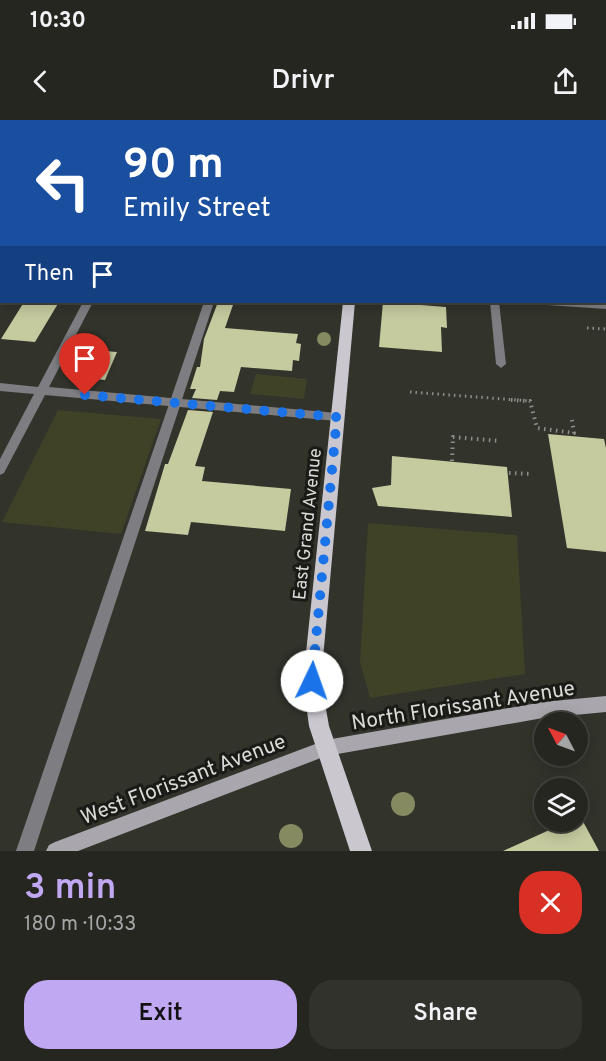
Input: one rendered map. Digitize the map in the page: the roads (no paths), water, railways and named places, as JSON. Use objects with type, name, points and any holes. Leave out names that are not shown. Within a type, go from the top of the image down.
[{"type":"main road","name":"East Grand Avenue","points":[[349,303],[313,661],[314,704],[326,748],[361,851]]},
{"type":"main road","name":"North Florissant Avenue","points":[[326,748],[543,710],[606,704]]},
{"type":"main road","name":"West Florissant Avenue","points":[[58,850],[326,748]]},
{"type":"street","points":[[0,470],[87,303]]},
{"type":"street","points":[[25,851],[209,303]]},
{"type":"street","points":[[494,303],[501,364]]},
{"type":"street","points":[[562,303],[606,306]]},
{"type":"street","points":[[0,387],[337,417]]}]
